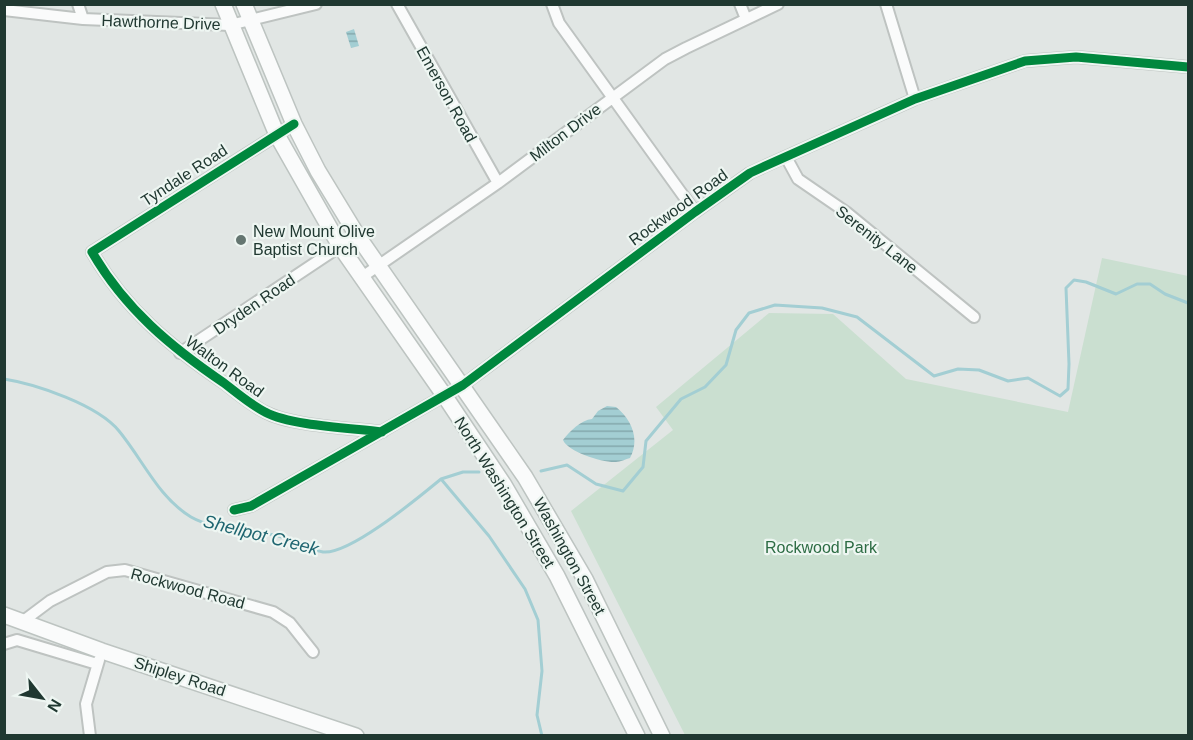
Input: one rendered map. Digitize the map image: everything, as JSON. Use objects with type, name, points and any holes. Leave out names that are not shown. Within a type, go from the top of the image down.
[{"type":"main road","name":"North Washington Street","points":[[223,4],[277,135],[340,246],[444,395],[504,486],[557,576],[637,735]]},
{"type":"main road","points":[[247,12],[294,124],[318,171],[357,234],[463,385]]},
{"type":"main road","name":"Washington Street","points":[[463,385],[558,531],[585,579],[662,735]]},
{"type":"main road","name":"Shipley Road","points":[[4,615],[100,658],[356,735]]},
{"type":"street","points":[[78,4],[83,19]]},
{"type":"street","name":"Hawthorne Drive","points":[[4,10],[83,19],[230,25],[247,12],[316,4]]},
{"type":"street","name":"Emerson Road","points":[[397,4],[498,183]]},
{"type":"street","points":[[552,4],[559,23],[695,212]]},
{"type":"street","points":[[740,4],[746,19]]},
{"type":"street","name":"Milton Drive","points":[[362,277],[498,183],[665,59],[778,4]]},
{"type":"street","points":[[886,4],[915,99]]},
{"type":"street","name":"Rockwood Road","points":[[234,510],[251,506],[463,385],[750,173],[915,99],[1025,61],[1076,57],[1188,68]]},
{"type":"street","name":"Tyndale Road","points":[[92,252],[294,124]]},
{"type":"street","name":"Serenity Lane","points":[[786,157],[798,179],[846,212],[974,317]]},
{"type":"street","name":"Dryden Road","points":[[180,353],[357,234]]},
{"type":"street","name":"Walton Road","points":[[92,252],[102,271],[132,308],[180,353],[266,413],[297,422],[382,432]]},
{"type":"street","name":"Rockwood Road","points":[[22,622],[50,601],[107,572],[125,570],[273,612],[290,623],[313,652]]},
{"type":"street","points":[[4,644],[17,640],[100,658],[86,704],[90,735]]},
{"type":"green space","name":"Rockwood Park","points":[[1102,258],[1188,276],[1188,735],[685,735],[571,511],[673,430],[656,407],[769,313],[833,314],[906,379],[1068,412]]},
{"type":"water","points":[[354,29],[359,46],[351,48],[346,32]]},
{"type":"water","points":[[607,406],[616,407],[622,412],[633,430],[634,444],[630,458],[619,462],[603,461],[587,456],[572,449],[563,440],[576,426],[592,419],[598,411]]},
{"type":"waterway","points":[[541,471],[567,465],[596,484],[623,491],[643,467],[646,441],[681,399],[705,387],[726,365],[736,330],[749,313],[775,305],[822,308],[857,317],[934,376],[958,369],[979,370],[1008,381],[1028,378],[1060,396],[1068,389],[1066,288],[1074,280],[1086,282],[1116,294],[1137,284],[1150,284],[1165,294],[1188,303]]},
{"type":"waterway","name":"Shellpot Creek","points":[[4,379],[66,397],[97,413],[119,431],[160,489],[179,509],[191,517],[209,525],[238,532],[275,535],[323,552],[335,550],[366,535],[441,479],[489,536],[525,589],[538,620],[542,671],[537,715],[542,736]]},
{"type":"waterway","points":[[441,479],[463,472],[479,472]]},
{"type":"cycle path","points":[[234,510],[251,506],[463,385],[750,173],[915,99],[1025,61],[1076,57],[1188,67]]},
{"type":"cycle path","points":[[294,124],[92,252],[119,291],[150,325],[255,406],[276,417],[290,420],[322,426],[382,432]]},
{"type":"place","name":"New Mount Olive Baptist Church","points":[[241,240]]}]
